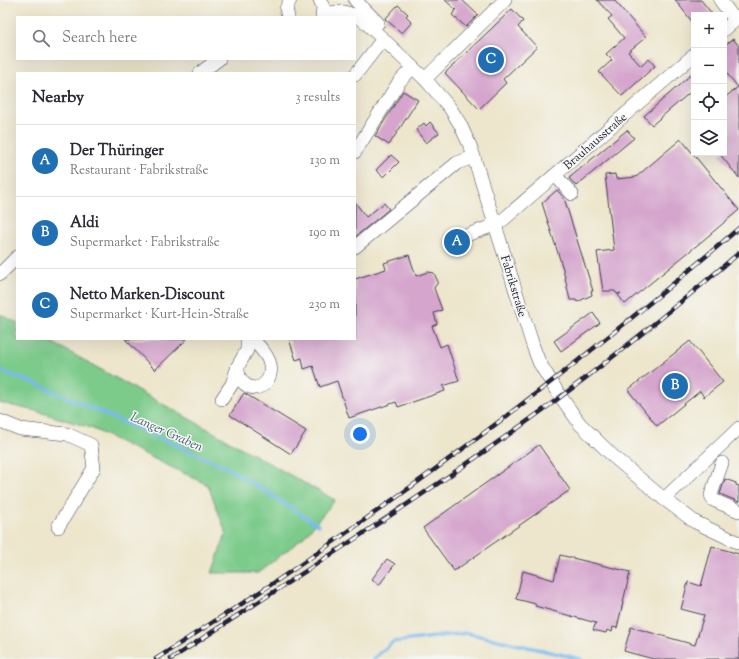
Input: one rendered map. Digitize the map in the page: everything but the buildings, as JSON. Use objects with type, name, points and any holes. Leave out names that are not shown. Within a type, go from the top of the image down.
[{"type":"street","points":[[288,16],[286,9],[290,0]]},
{"type":"street","points":[[320,0],[323,7],[323,15]]},
{"type":"street","points":[[354,0],[401,47],[418,73]]},
{"type":"street","points":[[356,150],[399,82],[418,73],[505,0]]},
{"type":"street","points":[[720,0],[737,18],[727,27]]},
{"type":"street","name":"Fabrikstraße","points":[[323,15],[344,12],[356,16]]},
{"type":"street","name":"Fabrikstraße","points":[[356,16],[363,20],[383,38],[418,73],[450,108],[460,124],[466,135],[474,157],[539,362],[580,424],[615,458],[695,522],[739,543]]},
{"type":"street","points":[[356,74],[383,38]]},
{"type":"street","name":"Brauhausstraße","points":[[467,235],[495,225],[504,220],[691,59]]},
{"type":"street","points":[[201,72],[218,60]]},
{"type":"street","points":[[356,246],[457,163],[474,157]]},
{"type":"street","points":[[555,175],[572,194]]},
{"type":"street","points":[[0,274],[16,258]]},
{"type":"street","points":[[222,399],[232,384],[238,366],[247,350],[247,340]]},
{"type":"street","points":[[238,366],[240,378],[247,386],[258,388],[265,385],[271,370],[269,360],[263,350],[253,340]]},
{"type":"street","points":[[0,421],[20,429],[67,434],[91,444],[94,468],[58,527]]},
{"type":"street","points":[[664,498],[739,428]]},
{"type":"street","points":[[722,463],[711,494],[713,500],[739,511]]},
{"type":"green space","points":[[0,314],[16,322],[16,340],[48,340],[335,500],[304,537],[258,573],[212,573],[226,533],[208,485],[91,428],[36,411],[0,403]]},
{"type":"waterway","name":"Langer Graben","points":[[0,371],[32,382],[230,469],[318,525]]},
{"type":"waterway","points":[[373,659],[393,642],[467,633],[581,659]]},
{"type":"railway","points":[[156,659],[262,591],[467,446],[632,318],[739,228]]},
{"type":"railway","points":[[171,659],[501,440],[620,351],[739,253]]},
{"type":"place","name":"Netto Marken-Discount","points":[[491,60]]},
{"type":"place","name":"Der Thüringer","points":[[457,242]]},
{"type":"place","name":"Aldi","points":[[675,386]]}]
